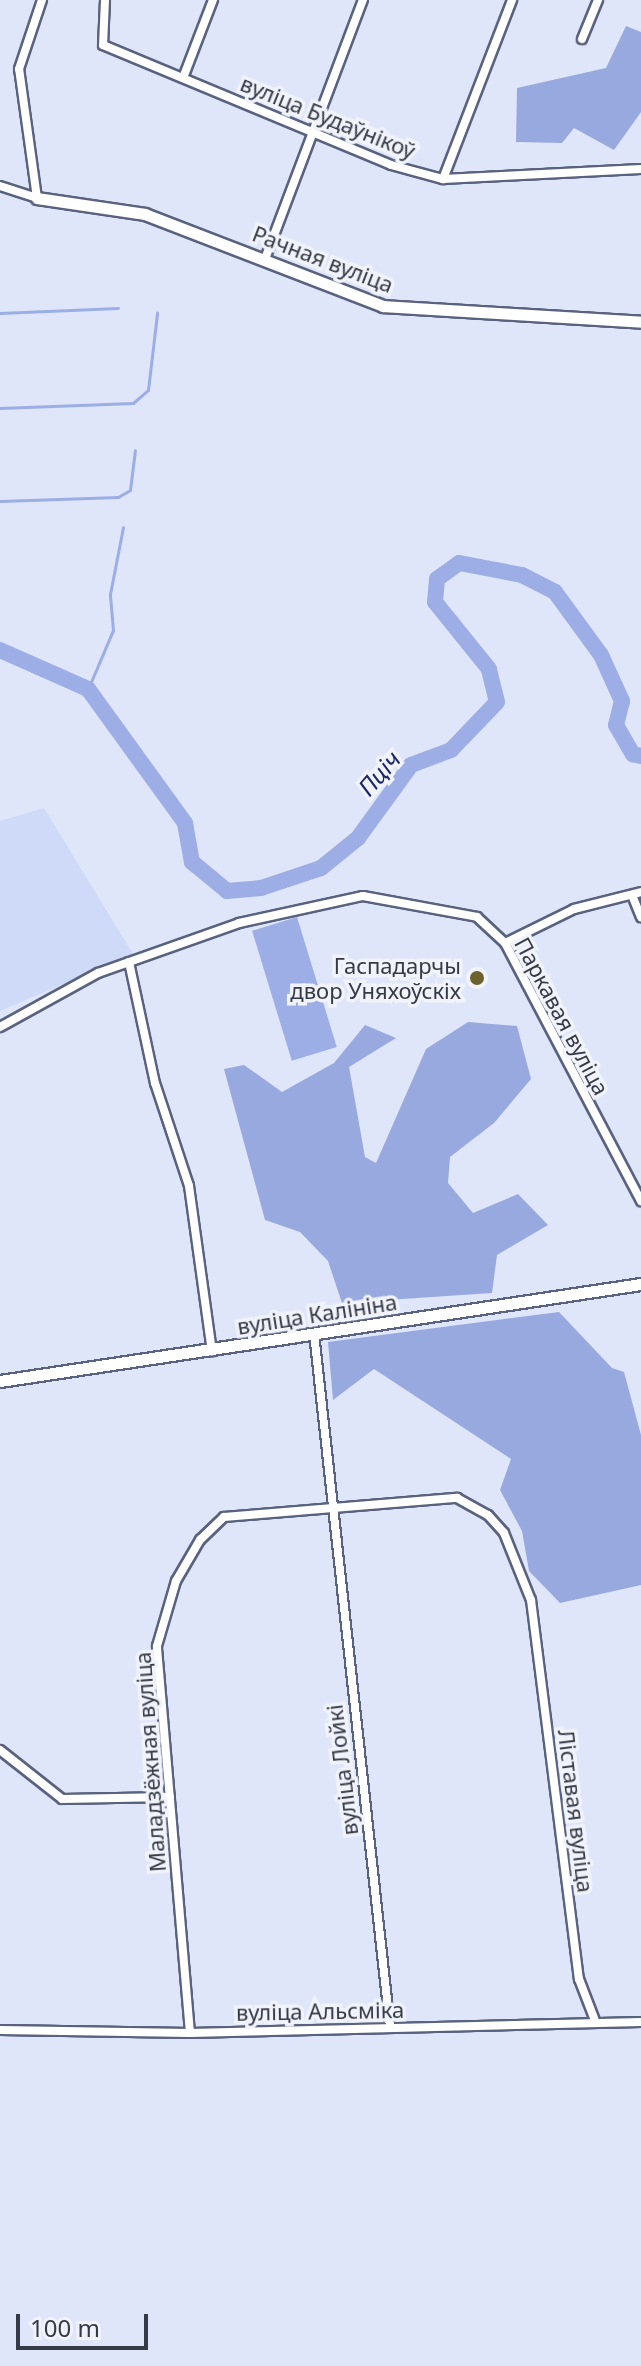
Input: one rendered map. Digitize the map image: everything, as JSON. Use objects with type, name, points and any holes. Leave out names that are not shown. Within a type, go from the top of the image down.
[{"type":"street","points":[[37,198],[19,69],[42,0]]},
{"type":"street","name":"вуліца Будаўнікоў","points":[[105,0],[103,45],[312,131],[443,179],[641,169]]},
{"type":"street","points":[[183,78],[213,0]]},
{"type":"street","points":[[265,259],[363,0]]},
{"type":"street","points":[[443,179],[512,0]]},
{"type":"street","points":[[582,39],[598,0]]},
{"type":"street","name":"Рачная вуліца","points":[[0,186],[37,198],[131,210],[383,306],[641,322]]},
{"type":"street","points":[[505,943],[574,909],[636,893],[641,917]]},
{"type":"street","name":"Паркавая вуліца","points":[[0,1027],[129,962],[239,923],[363,896],[477,917],[505,943],[641,1201]]},
{"type":"street","points":[[129,962],[155,1083],[189,1186],[212,1352]]},
{"type":"street","name":"вуліца Калініна","points":[[0,1381],[212,1352],[314,1333],[641,1284]]},
{"type":"street","name":"вуліца Лойкі","points":[[314,1333],[329,1508],[390,2027]]},
{"type":"street","name":"Ліставая вуліца","points":[[329,1508],[457,1498],[488,1515],[504,1533],[531,1600],[579,1979],[596,2023]]},
{"type":"street","name":"Маладзёжная вуліца","points":[[190,2033],[157,1646],[176,1581],[200,1540],[224,1517],[329,1508]]},
{"type":"street","points":[[0,1750],[62,1799],[170,1797]]},
{"type":"street","name":"вуліца Альсміка","points":[[0,2030],[190,2033],[641,2022]]},
{"type":"shaded area","points":[[626,26],[641,32],[641,112],[614,150],[574,128],[562,143],[516,142],[517,88],[606,68]]},
{"type":"shaded area","points":[[44,808],[133,954],[0,1011],[0,821]]},
{"type":"shaded area","points":[[297,917],[337,1047],[292,1061],[252,931]]},
{"type":"shaded area","points":[[468,1022],[517,1026],[531,1079],[494,1123],[450,1157],[448,1183],[473,1213],[518,1194],[548,1225],[497,1255],[492,1293],[342,1303],[328,1261],[300,1232],[265,1220],[224,1069],[244,1065],[282,1092],[334,1063],[365,1025],[396,1038],[349,1067],[365,1157],[376,1163],[426,1049]]},
{"type":"shaded area","points":[[559,1312],[612,1368],[624,1372],[641,1435],[641,1585],[560,1603],[529,1571],[522,1531],[500,1490],[511,1459],[374,1369],[333,1400],[328,1342]]},
{"type":"waterway","points":[[0,313],[118,308]]},
{"type":"waterway","points":[[0,408],[133,403],[148,390],[157,313]]},
{"type":"waterway","points":[[0,501],[118,497],[130,490],[135,450]]},
{"type":"waterway","points":[[88,689],[113,630],[110,594],[123,527]]},
{"type":"waterway","name":"Пціч","points":[[0,650],[88,689],[185,823],[192,862],[227,891],[261,888],[321,868],[358,838],[411,765],[451,750],[497,702],[489,669],[435,602],[437,579],[459,563],[522,575],[555,592],[601,655],[622,701],[616,725],[633,754],[641,756]]},
{"type":"place","name":"Гаспадарчы двор Уняхоўскіх","points":[[477,978]]}]
